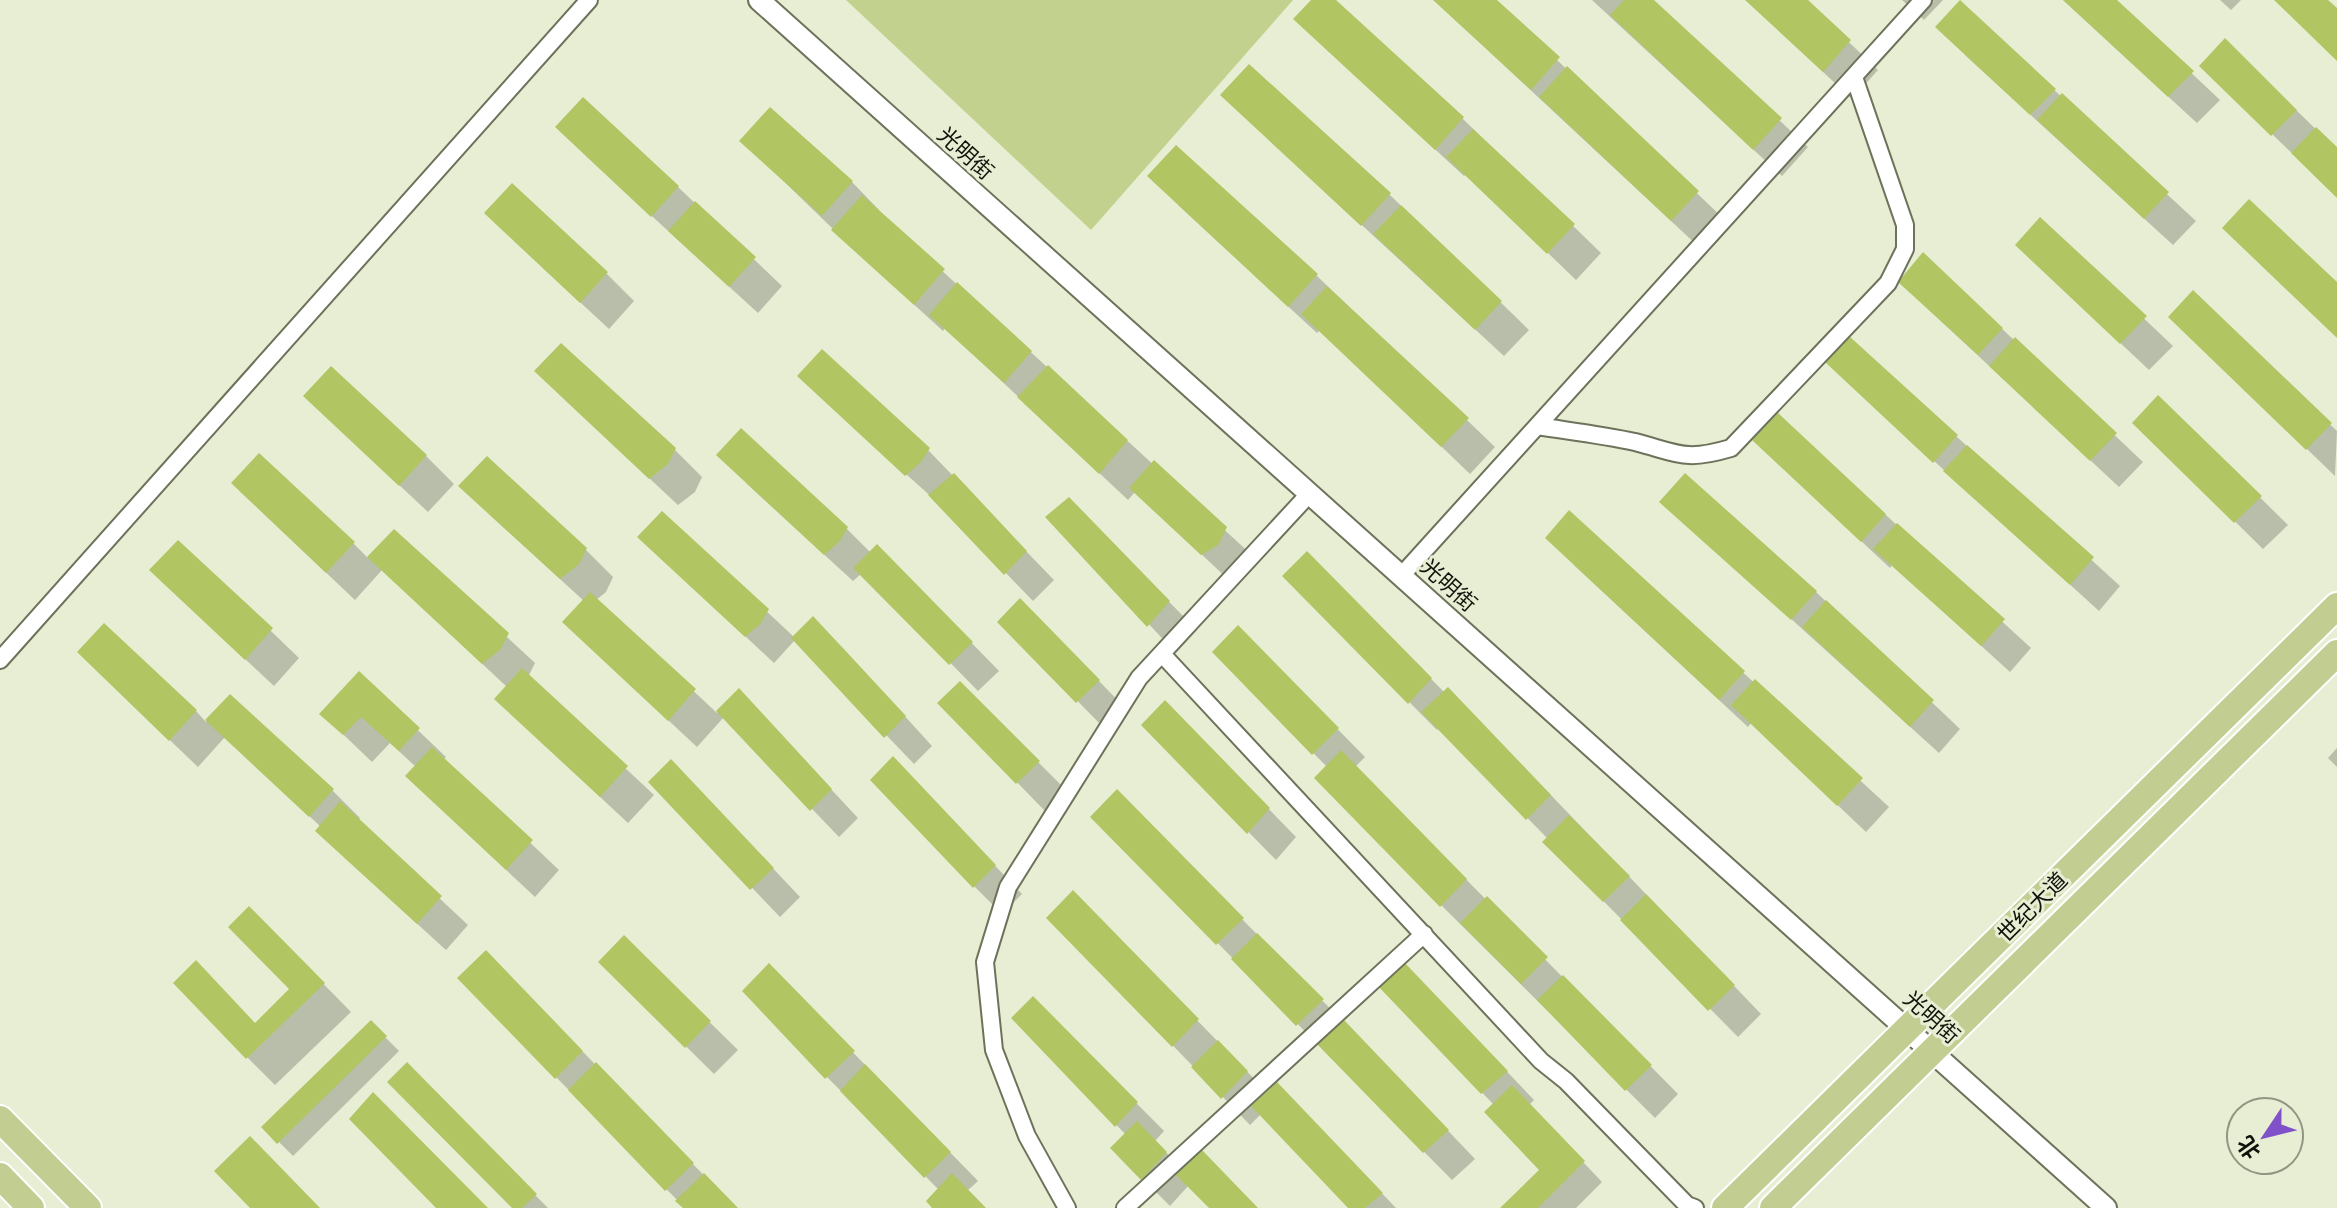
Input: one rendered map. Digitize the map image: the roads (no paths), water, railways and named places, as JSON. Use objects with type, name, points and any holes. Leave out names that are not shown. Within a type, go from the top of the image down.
[{"type":"main road","name":"世纪大道","points":[[1725,1208],[2337,606]]},
{"type":"main road","name":"世纪大道","points":[[1773,1208],[2337,653]]},
{"type":"main road","points":[[0,1119],[88,1208]]},
{"type":"main road","points":[[0,1176],[31,1208]]},
{"type":"street","points":[[0,660],[589,0]]},
{"type":"street","name":"光明街","points":[[759,0],[1909,1028],[2106,1208]]},
{"type":"street","points":[[1402,575],[1923,0]]},
{"type":"street","points":[[1537,426],[1635,442],[1678,457],[1703,457],[1731,448],[1888,283],[1905,249],[1905,225],[1854,77]]},
{"type":"street","points":[[1067,1208],[1027,1136],[994,1050],[985,962],[1008,887],[1139,678],[1310,493]]},
{"type":"street","points":[[1162,654],[1541,1061],[1566,1081],[1687,1205],[1695,1208]]},
{"type":"street","points":[[1125,1208],[1424,934]]}]
